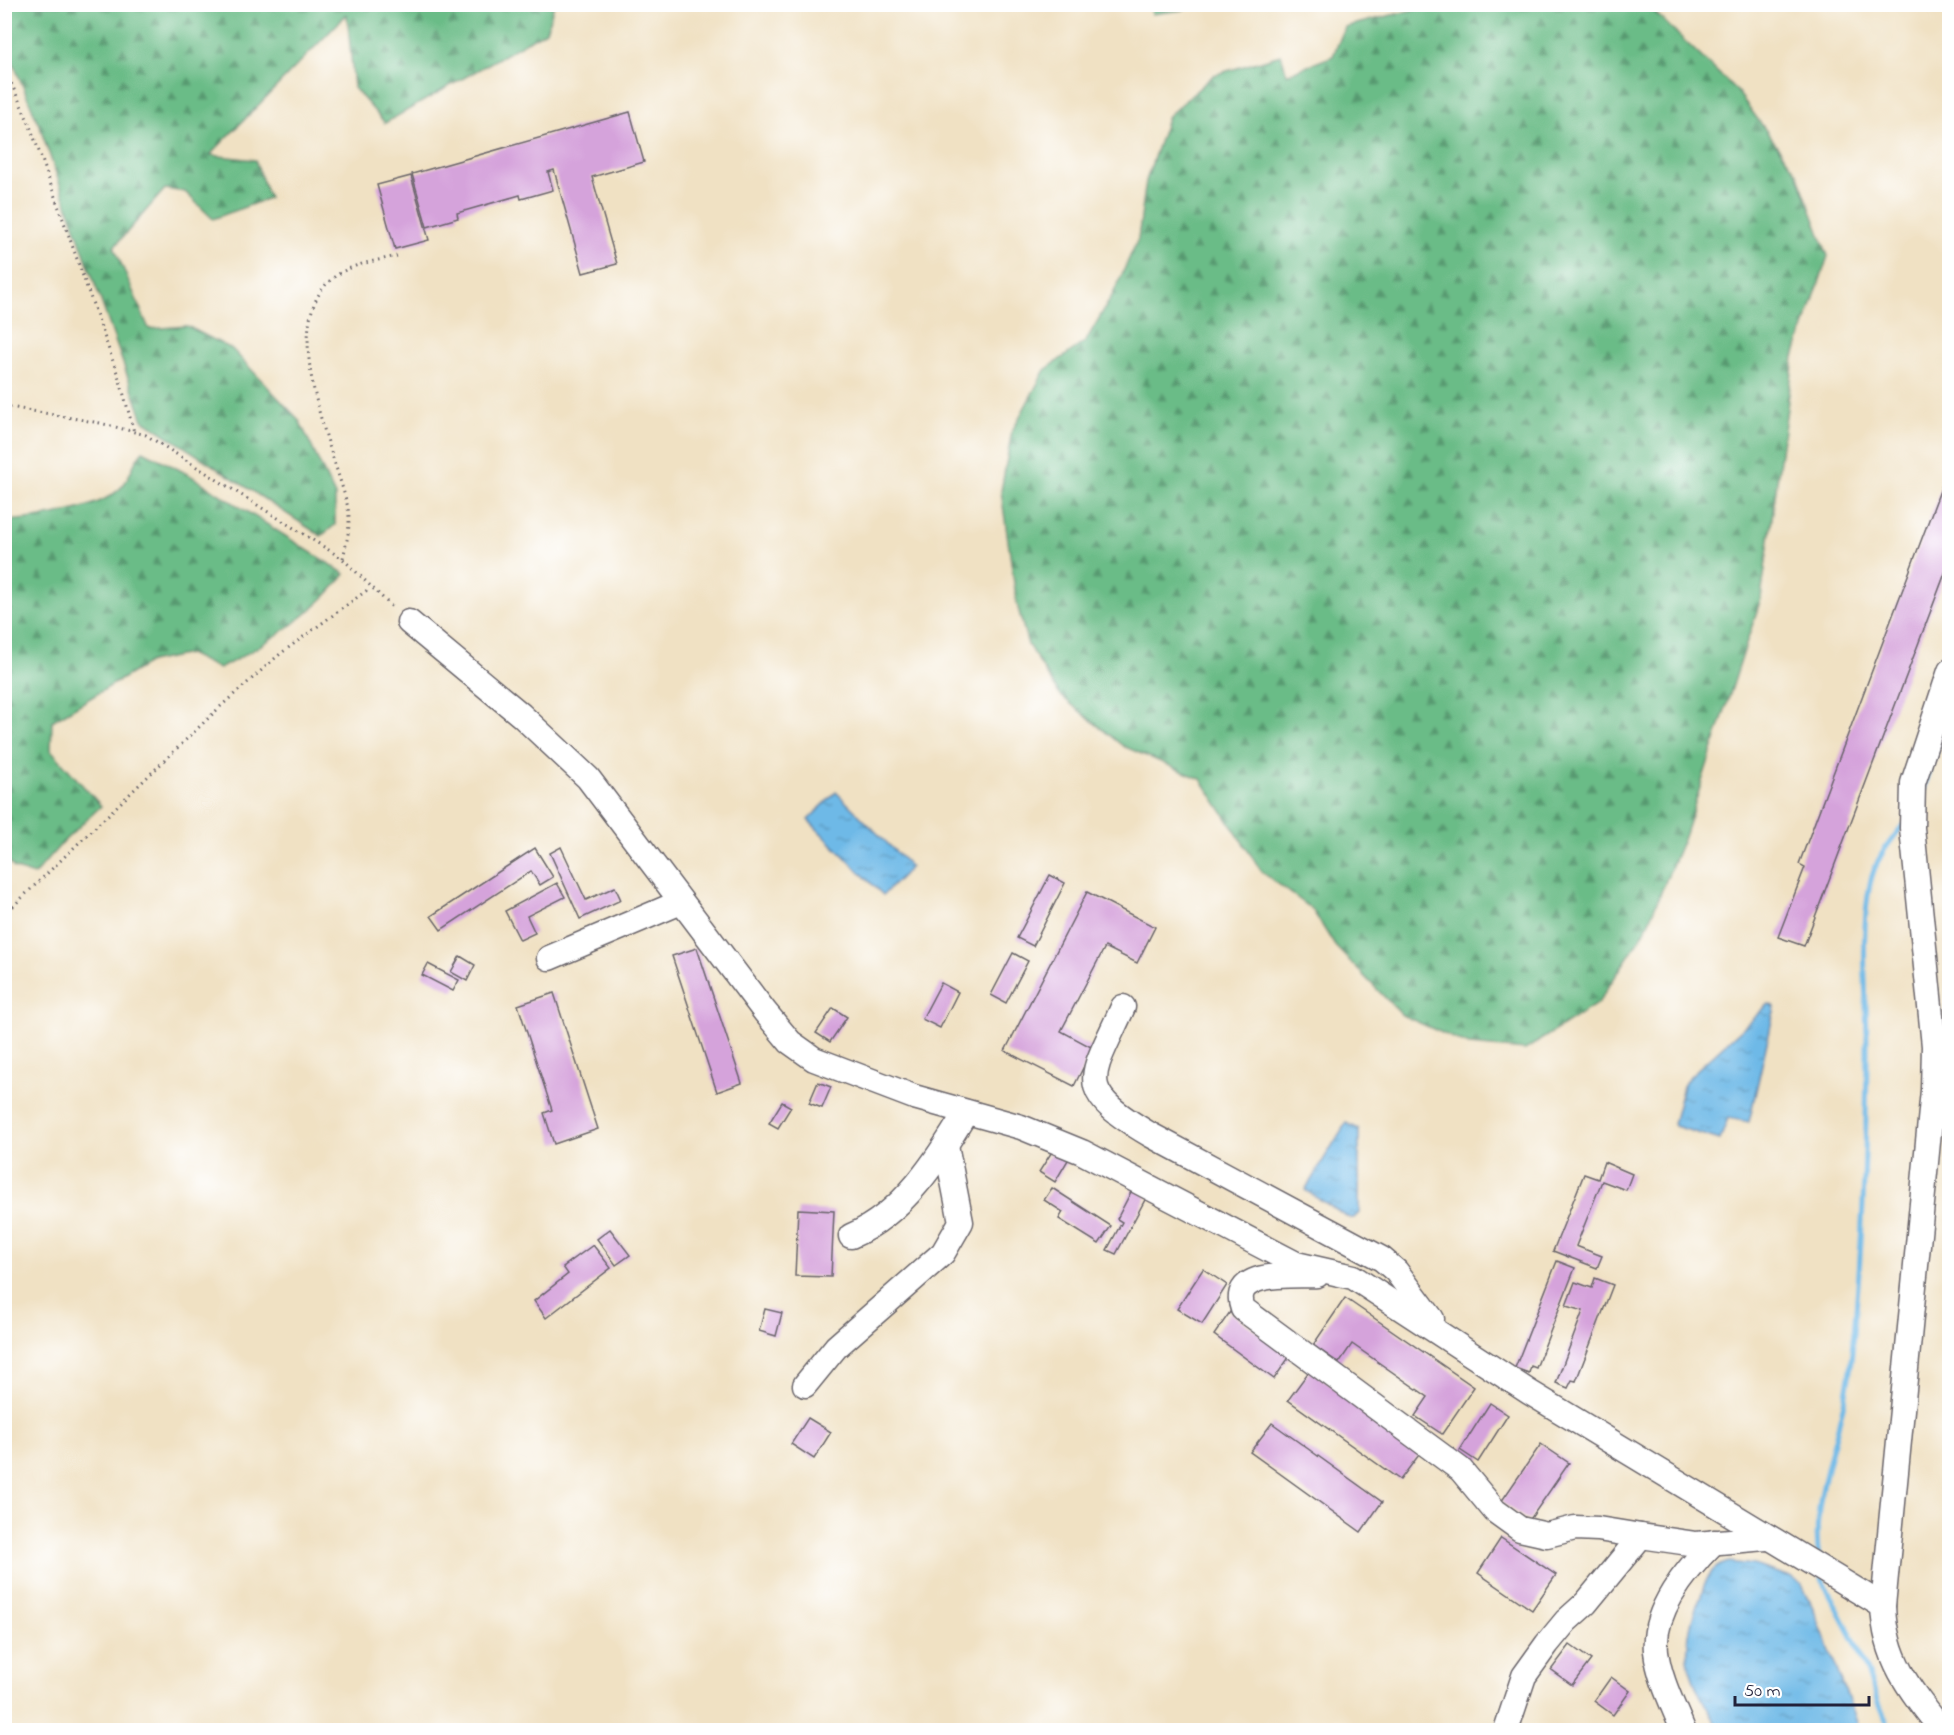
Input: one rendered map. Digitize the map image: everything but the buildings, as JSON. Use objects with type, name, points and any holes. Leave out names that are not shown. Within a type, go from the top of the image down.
[{"type":"street","points":[[409,622],[521,715],[588,778],[790,1042],[814,1059],[914,1097],[1021,1127],[1082,1152],[1296,1264],[1353,1277],[1529,1392],[1766,1538],[1823,1569],[1883,1606]]},
{"type":"street","points":[[1942,1731],[1895,1666],[1884,1632],[1883,1606],[1933,1089],[1934,1046],[1912,820],[1913,783],[1950,671]]},
{"type":"street","points":[[549,958],[681,902]]},
{"type":"street","points":[[1123,1007],[1095,1071],[1093,1083],[1103,1101],[1126,1121],[1382,1259],[1396,1271],[1430,1316],[1467,1351]]},
{"type":"street","points":[[851,1236],[874,1227],[896,1205],[946,1145],[966,1112]]},
{"type":"street","points":[[805,1386],[836,1347],[943,1253],[954,1237],[961,1222],[946,1145]]},
{"type":"street","points":[[1338,1274],[1266,1276],[1248,1285],[1240,1300],[1248,1314],[1461,1470],[1506,1521],[1536,1534],[1575,1528],[1624,1531],[1641,1536],[1696,1544],[1766,1538]]},
{"type":"street","points":[[1506,1731],[1524,1676],[1546,1644],[1586,1603],[1641,1536]]},
{"type":"street","points":[[1683,1731],[1660,1670],[1656,1636],[1663,1611],[1682,1581],[1714,1542]]},
{"type":"path","points":[[4,67],[29,123],[121,384],[134,432]]},
{"type":"path","points":[[343,559],[349,534],[348,509],[326,440],[311,376],[308,335],[316,298],[335,276],[358,264],[397,256]]},
{"type":"path","points":[[4,406],[146,435],[343,559],[377,595]]},
{"type":"path","points":[[5,915],[221,706],[280,654],[370,588]]},
{"type":"green space","points":[[1149,4],[1196,5],[1182,10],[1152,14]]},
{"type":"green space","points":[[1435,4],[1647,5],[1737,91],[1797,173],[1828,256],[1794,357],[1761,598],[1685,834],[1645,931],[1598,1003],[1525,1050],[1469,1045],[1402,1015],[1335,946],[1312,909],[1262,872],[1201,779],[1123,746],[1060,695],[1028,645],[1017,604],[1001,491],[1012,431],[1045,370],[1086,341],[1112,296],[1138,239],[1146,181],[1168,116],[1214,75],[1281,55],[1287,74],[1333,56],[1345,27]]},
{"type":"green space","points":[[4,5],[554,5],[546,31],[385,123],[354,88],[347,14],[210,155],[255,160],[269,198],[213,219],[185,192],[165,189],[114,247],[149,329],[187,326],[232,349],[299,420],[335,496],[335,525],[321,536],[143,420],[39,125],[9,53],[5,40]]},
{"type":"green space","points":[[143,451],[188,474],[345,574],[303,616],[253,650],[219,669],[189,654],[150,662],[52,721],[51,750],[101,806],[63,842],[34,875],[14,868],[5,857],[5,521],[51,515],[86,507],[102,500],[115,493],[124,484]]},
{"type":"water","points":[[836,792],[911,867],[883,895],[808,820]]},
{"type":"water","points":[[1769,1004],[1775,1007],[1749,1122],[1728,1118],[1720,1140],[1675,1126],[1673,1124],[1683,1086],[1688,1078]]},
{"type":"water","points":[[1346,1123],[1359,1129],[1359,1213],[1354,1218],[1349,1218],[1305,1190]]},
{"type":"water","points":[[1729,1562],[1754,1565],[1791,1577],[1802,1585],[1815,1612],[1860,1730],[1720,1730],[1693,1680],[1688,1650],[1693,1616],[1707,1578],[1717,1567]]},
{"type":"waterway","points":[[1923,792],[1938,744]]},
{"type":"waterway","points":[[1819,1558],[1817,1535],[1819,1512],[1828,1464],[1846,1393],[1858,1292],[1866,1135],[1867,1036],[1864,948],[1867,905],[1875,867],[1903,825]]},
{"type":"waterway","points":[[1822,1579],[1855,1642],[1890,1730]]}]
